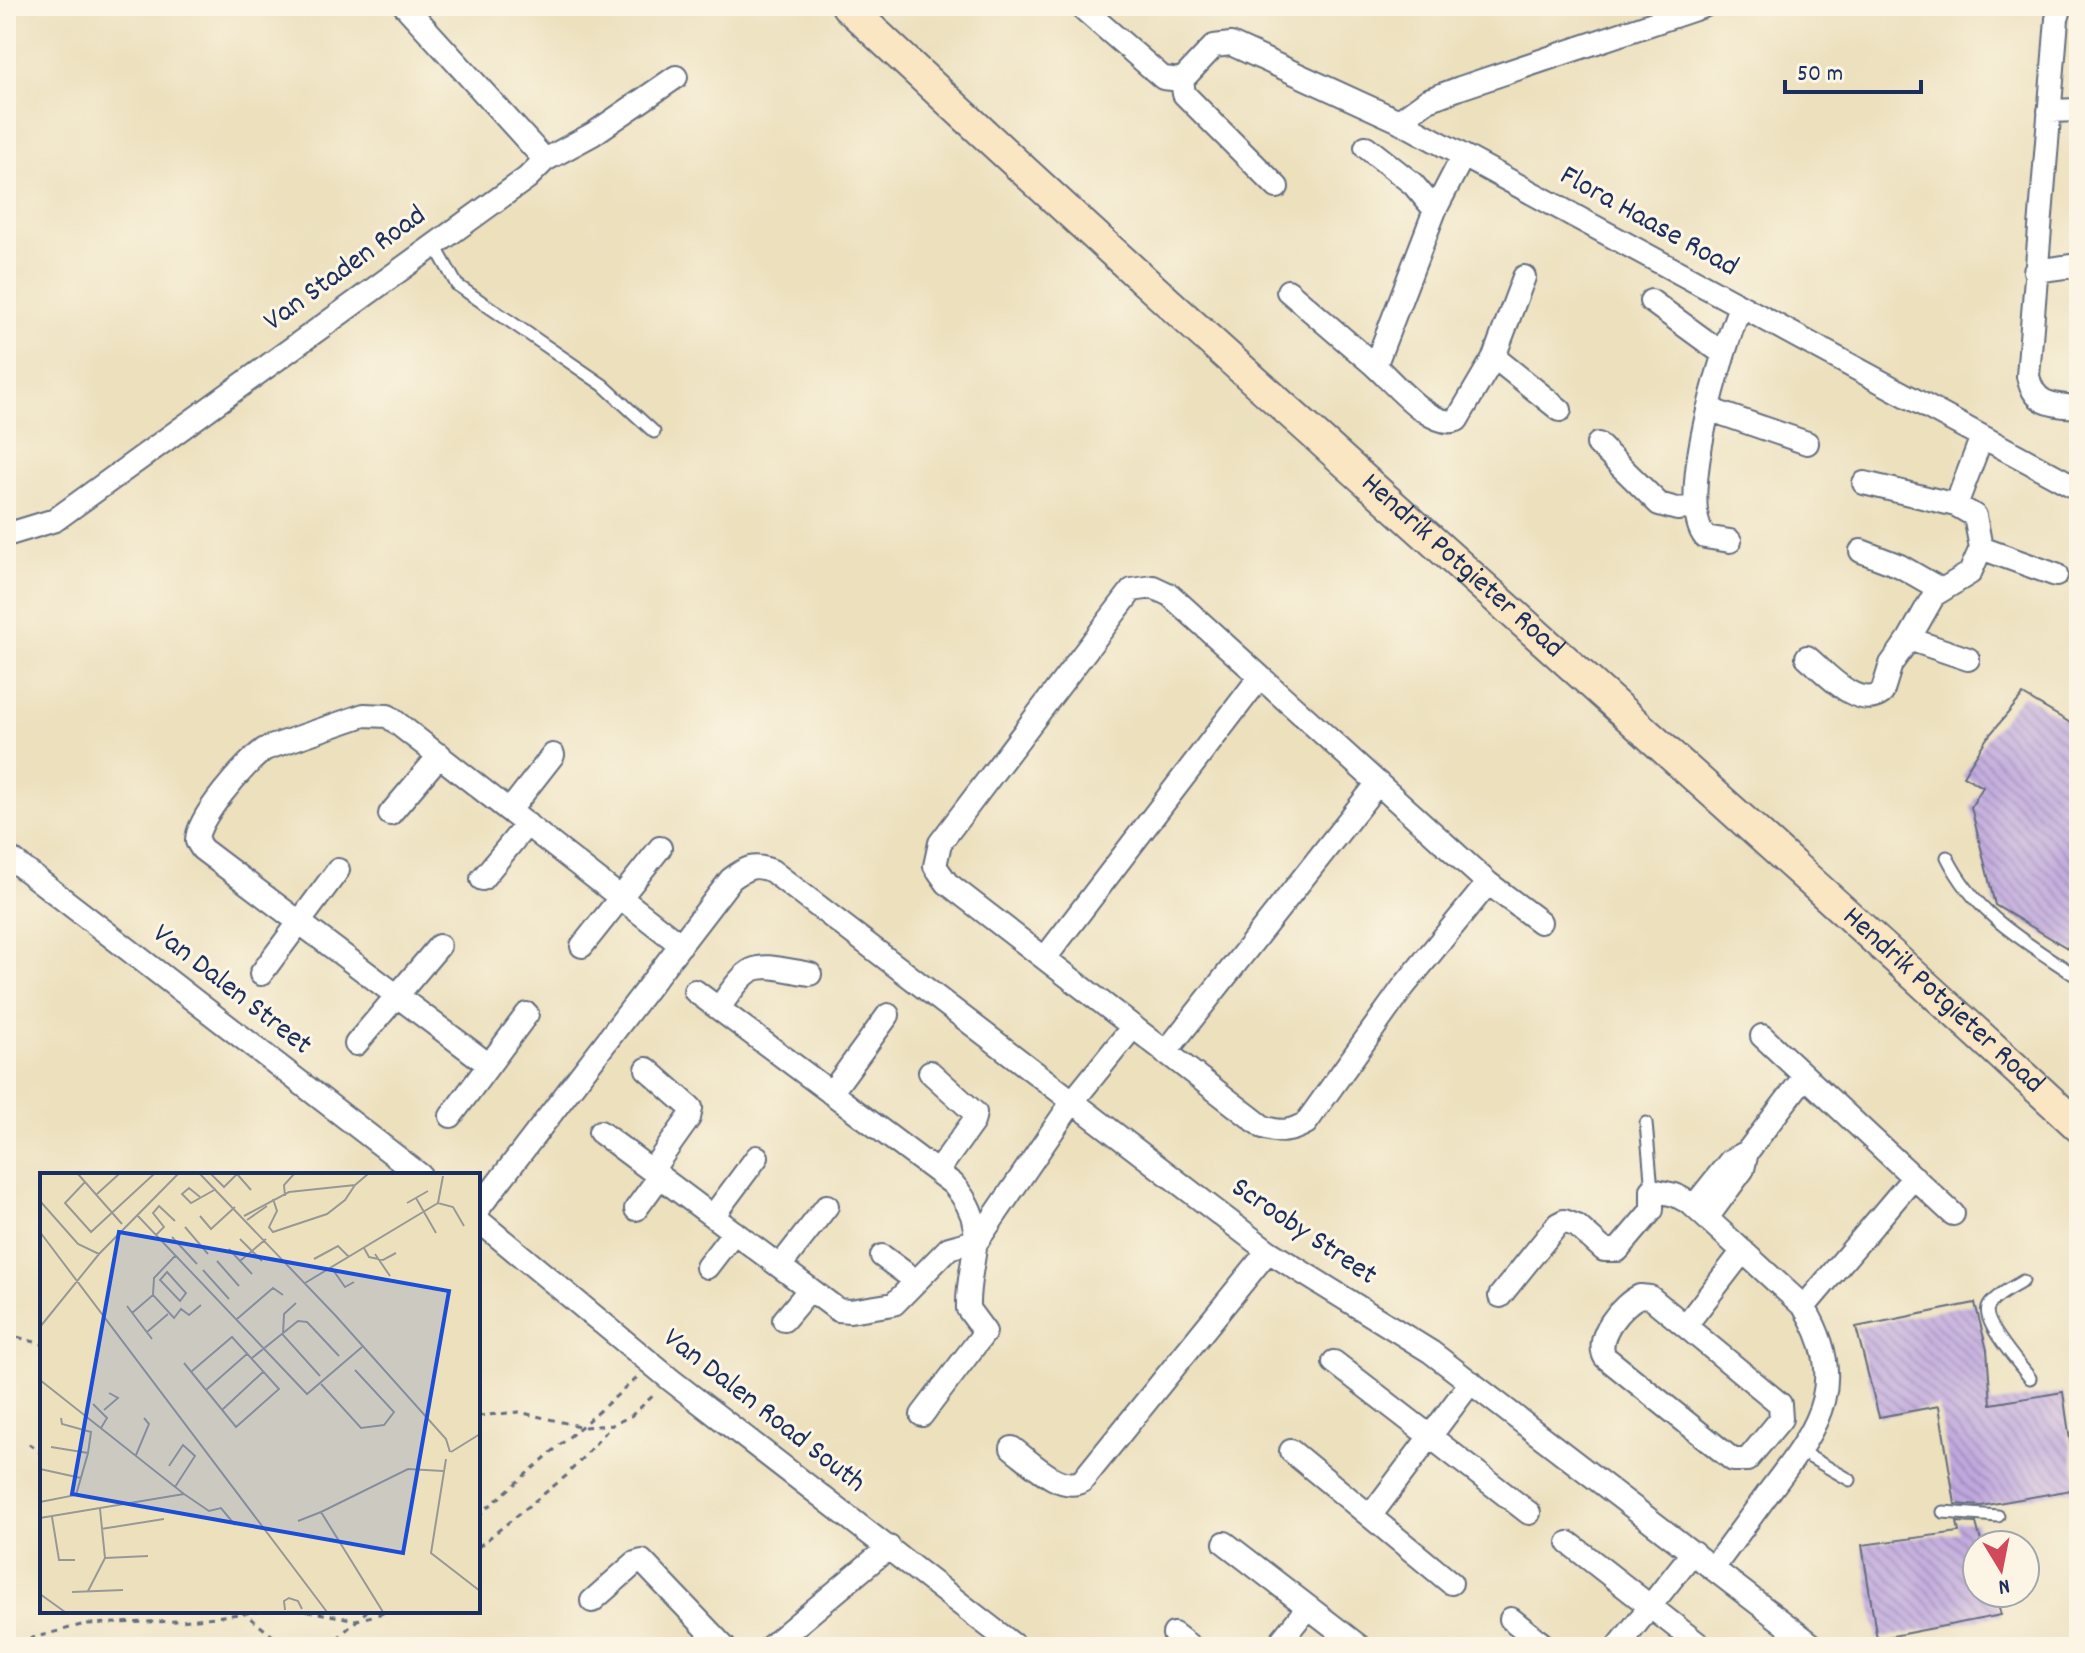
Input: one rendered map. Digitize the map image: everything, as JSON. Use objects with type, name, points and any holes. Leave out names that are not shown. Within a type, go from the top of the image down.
[{"type":"main road","name":"Hendrik Potgieter Road","points":[[847,6],[1268,392],[1830,896],[2079,1127]]},
{"type":"street","points":[[405,6],[545,160]]},
{"type":"street","points":[[1080,6],[1163,78],[1186,76],[1184,94],[1277,187]]},
{"type":"street","points":[[1399,121],[1428,100],[1704,6]]},
{"type":"street","points":[[2061,6],[2049,111],[2028,376],[2031,391],[2044,403],[2079,407]]},
{"type":"street","name":"Flora Haase Road","points":[[1186,76],[1214,46],[1231,44],[1399,121],[1981,439],[2079,489]]},
{"type":"street","name":"Van Staden Road","points":[[6,535],[55,520],[527,178],[545,160],[593,134],[676,77]]},
{"type":"street","points":[[2049,111],[2079,110]]},
{"type":"street","points":[[1366,147],[1413,184],[1435,210]]},
{"type":"street","points":[[1375,366],[1435,210],[1463,156]]},
{"type":"street","points":[[2035,271],[2079,265]]},
{"type":"street","points":[[1288,291],[1435,420],[1450,423],[1465,412],[1494,357],[1524,277]]},
{"type":"street","points":[[1651,301],[1722,353]]},
{"type":"street","points":[[1730,541],[1705,537],[1695,521],[1695,507],[1708,409],[1722,353],[1740,307]]},
{"type":"street","points":[[1494,357],[1560,410]]},
{"type":"street","points":[[1708,409],[1807,443]]},
{"type":"street","points":[[1956,505],[1981,439]]},
{"type":"street","points":[[1598,444],[1659,504],[1677,509],[1695,507]]},
{"type":"street","points":[[1807,657],[1853,695],[1874,698],[1882,693],[1891,664],[1940,589],[1973,570],[1981,548],[1975,516],[1956,505],[1864,483]]},
{"type":"street","points":[[1981,548],[2056,575]]},
{"type":"street","points":[[1861,551],[1900,566],[1940,589]]},
{"type":"street","points":[[1488,883],[1404,986],[1306,1123],[1292,1131],[1278,1132],[1263,1127],[947,883],[938,874],[936,853],[1132,590],[1153,587],[1163,590],[1488,883],[1540,922]]},
{"type":"street","points":[[1909,639],[1968,659]]},
{"type":"street","points":[[1045,958],[1260,677]]},
{"type":"street","points":[[480,1206],[681,945],[398,722],[378,713],[265,749],[253,757],[200,823],[197,841],[202,849],[489,1065]]},
{"type":"street","points":[[390,814],[440,755]]},
{"type":"street","points":[[482,879],[553,755]]},
{"type":"street","points":[[1165,1053],[1378,783]]},
{"type":"street","points":[[582,946],[660,848]]},
{"type":"street","name":"Van Dalen Street","points":[[6,855],[417,1173]]},
{"type":"street","name":"Scrooby Street","points":[[681,945],[731,879],[745,868],[759,866],[772,871],[1268,1251],[1431,1352],[1815,1647]]},
{"type":"street","points":[[261,974],[338,870]]},
{"type":"street","points":[[356,1044],[439,946]]},
{"type":"street","points":[[719,1008],[743,974],[754,967],[810,974]]},
{"type":"street","points":[[695,991],[961,1193],[978,1240]]},
{"type":"street","points":[[451,1116],[527,1014]]},
{"type":"street","points":[[831,1093],[888,1015]]},
{"type":"street","points":[[922,1415],[984,1336],[984,1327],[970,1313],[968,1304],[978,1240],[1073,1101],[1132,1028]]},
{"type":"street","points":[[1762,1036],[1953,1214]]},
{"type":"street","points":[[636,1209],[689,1118],[691,1108],[647,1069]]},
{"type":"street","points":[[930,1072],[975,1113],[973,1122],[937,1172]]},
{"type":"street","points":[[1700,1212],[1730,1161],[1747,1152],[1805,1076]]},
{"type":"street","points":[[600,1132],[838,1310],[888,1307],[949,1248],[978,1240]]},
{"type":"street","points":[[713,1216],[757,1157]]},
{"type":"street","points":[[1808,1313],[1840,1261],[1856,1249],[1914,1177]]},
{"type":"street","points":[[1500,1296],[1558,1224],[1564,1221],[1577,1226],[1604,1250],[1618,1250],[1652,1210],[1655,1201],[1652,1190],[1675,1195],[1700,1212],[1808,1313],[1827,1368],[1827,1390],[1820,1415],[1801,1452],[1713,1568]]},
{"type":"street","points":[[780,1266],[827,1206]]},
{"type":"street","name":"Van Dalen Road South","points":[[480,1222],[652,1365],[1016,1647]]},
{"type":"street","points":[[707,1267],[734,1232]]},
{"type":"street","points":[[1012,1448],[1061,1483],[1075,1485],[1082,1481],[1268,1251]]},
{"type":"street","points":[[1686,1325],[1743,1251]]},
{"type":"street","points":[[882,1256],[916,1281]]},
{"type":"street","points":[[784,1320],[810,1289]]},
{"type":"street","points":[[1640,1296],[1650,1297],[1686,1325],[1783,1410],[1781,1419],[1747,1460],[1733,1460],[1605,1357],[1600,1347],[1601,1337],[1632,1300],[1640,1296]]},
{"type":"street","points":[[1334,1362],[1529,1513]]},
{"type":"street","points":[[1371,1515],[1471,1382]]},
{"type":"street","points":[[1291,1451],[1451,1583]]},
{"type":"street","points":[[1225,1543],[1360,1647]]},
{"type":"street","points":[[1569,1543],[1702,1647]]},
{"type":"street","points":[[770,1647],[889,1547]]},
{"type":"street","points":[[1618,1647],[1693,1552]]},
{"type":"street","points":[[592,1601],[635,1563],[642,1561],[724,1647]]},
{"type":"street","points":[[1276,1647],[1308,1607]]},
{"type":"street","points":[[1511,1619],[1546,1647]]},
{"type":"lane","points":[[434,243],[457,285],[603,385],[654,432]]},
{"type":"lane","points":[[1947,857],[1963,888],[1997,922],[2079,978]]},
{"type":"lane","points":[[1646,1123],[1652,1190]]},
{"type":"lane","points":[[2023,1281],[1991,1304],[1987,1312],[1990,1324],[2030,1378]]},
{"type":"lane","points":[[1801,1452],[1850,1480]]},
{"type":"lane","points":[[1943,1512],[1998,1516]]},
{"type":"path","points":[[6,1334],[40,1343]]},
{"type":"path","points":[[480,1514],[652,1365]]},
{"type":"path","points":[[480,1416],[519,1412],[583,1427],[612,1425],[631,1416],[671,1380]]},
{"type":"path","points":[[480,1545],[566,1476],[612,1425]]},
{"type":"path","points":[[29,1444],[40,1452]]},
{"type":"path","points":[[6,1645],[85,1624],[181,1621],[235,1613]]},
{"type":"path","points":[[243,1613],[287,1647]]},
{"type":"path","points":[[318,1613],[357,1620],[383,1613]]},
{"type":"path","points":[[328,1647],[365,1613]]},
{"type":"building","points":[[2023,695],[2079,728],[2079,955],[1995,905],[1971,807],[1983,787],[1963,776],[1987,738]]},
{"type":"building","points":[[1975,1303],[1987,1350],[1991,1404],[2063,1392],[2077,1489],[1981,1506],[1955,1504],[1939,1406],[1879,1417],[1856,1327]]},
{"type":"building","points":[[1957,1522],[1976,1523],[1978,1529],[1961,1529],[1961,1609],[1999,1609],[2001,1615],[1877,1639],[1862,1545],[1959,1532]]}]
